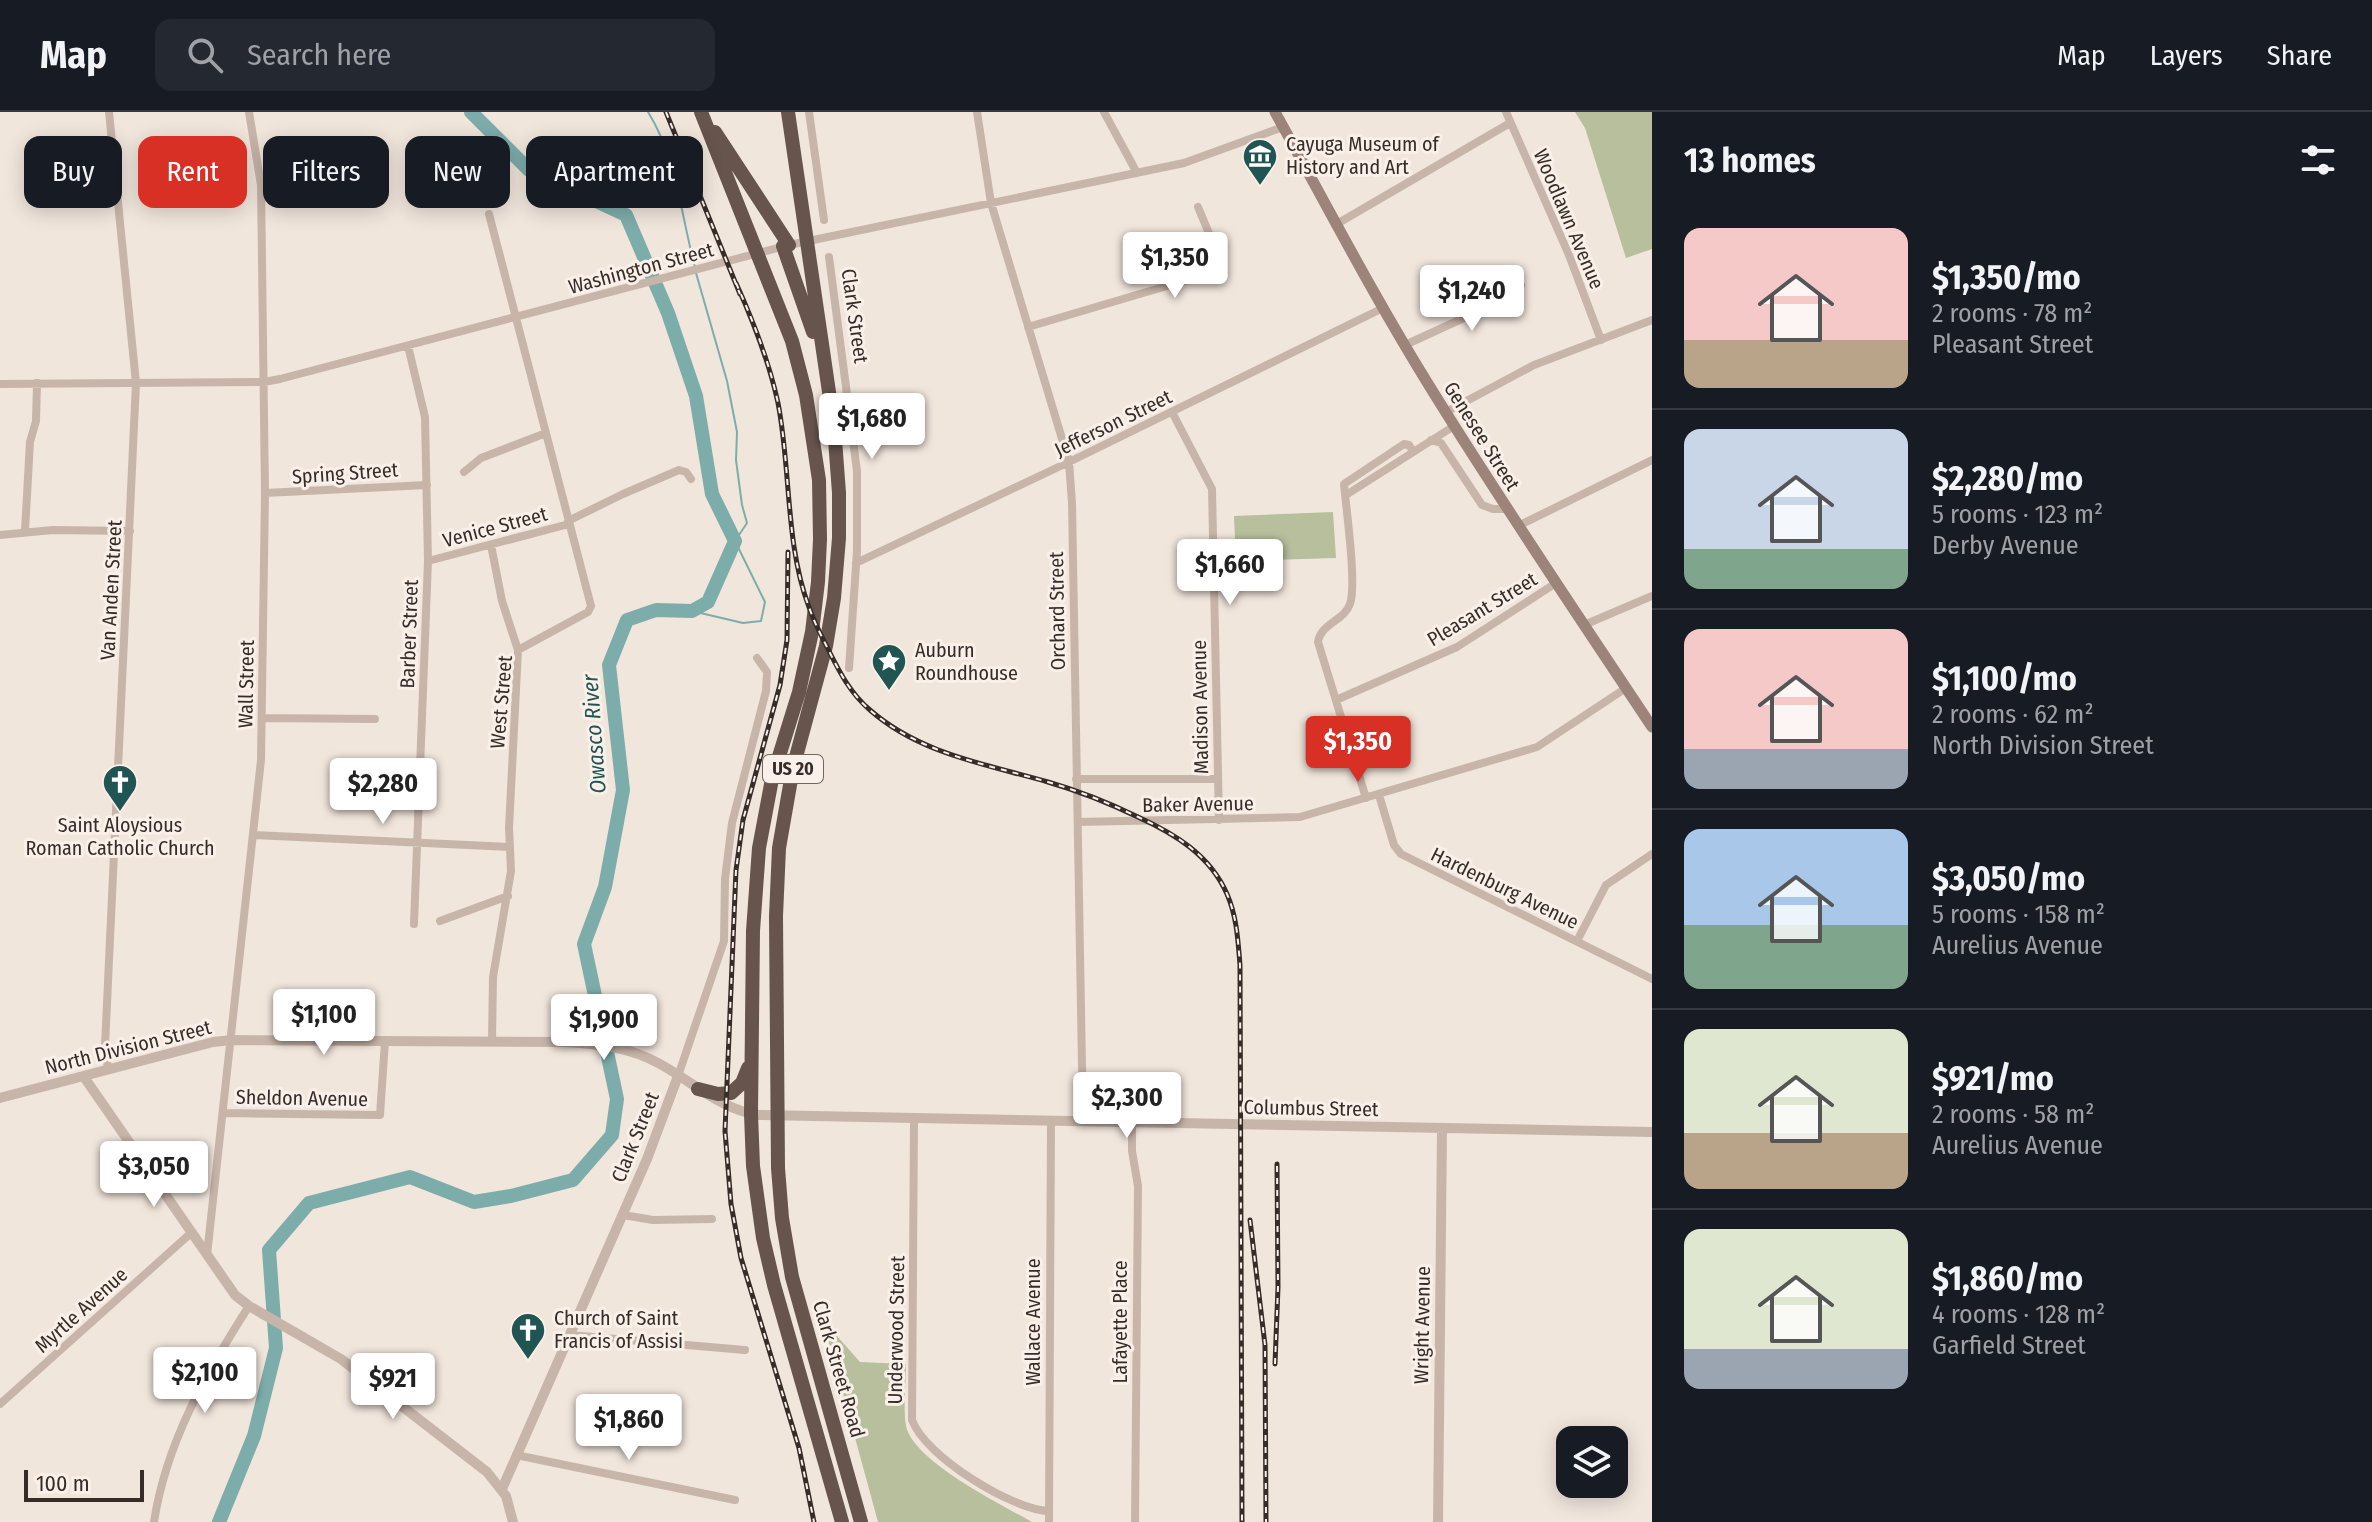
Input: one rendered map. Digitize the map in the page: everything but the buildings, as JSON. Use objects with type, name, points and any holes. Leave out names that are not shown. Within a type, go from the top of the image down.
[{"type":"highway","name":"US 20","points":[[778,1116],[776,904],[779,848],[793,768],[826,646],[839,551],[838,467],[788,112]]},
{"type":"highway","name":"US 20","points":[[702,116],[792,341],[806,395],[816,455],[821,528],[812,632],[799,692],[772,779],[759,848],[753,931],[751,1114],[753,1166],[763,1238],[842,1522]]},
{"type":"highway","points":[[702,116],[727,147],[786,246],[822,351]]},
{"type":"highway","points":[[698,1089],[726,1094],[737,1090],[745,1078],[752,1052]]},
{"type":"highway","name":"Clark Street Road","points":[[778,1116],[778,1168],[792,1277],[861,1522]]},
{"type":"main road","name":"Genesee Street","points":[[1275,112],[1335,225],[1454,426],[1652,727]]},
{"type":"street","name":"Van Anden Street","points":[[108,1070],[105,1046],[136,383],[109,112]]},
{"type":"street","name":"Wall Street","points":[[207,1255],[261,760],[265,493],[261,185],[249,112]]},
{"type":"street","points":[[809,112],[824,220]]},
{"type":"street","name":"Orchard Street","points":[[977,112],[991,203],[1069,462],[1080,852],[1083,1122]]},
{"type":"street","points":[[1104,112],[1137,173]]},
{"type":"street","name":"Woodlawn Avenue","points":[[1506,112],[1569,255],[1601,340]]},
{"type":"street","points":[[1335,225],[1510,123]]},
{"type":"street","name":"Washington Street","points":[[0,384],[264,382],[280,379],[806,241],[1184,163],[1283,127]]},
{"type":"street","points":[[1028,327],[1221,270],[1221,262],[1198,207]]},
{"type":"street","name":"West Street","points":[[489,214],[591,606],[588,612],[518,650],[508,896],[493,977],[492,1041]]},
{"type":"street","name":"Clark Street","points":[[829,257],[857,471],[856,563],[849,668]]},
{"type":"street","points":[[1405,345],[1492,305],[1499,296],[1521,285]]},
{"type":"street","name":"Jefferson Street","points":[[856,563],[1383,308]]},
{"type":"street","points":[[1446,412],[1534,365],[1652,320]]},
{"type":"street","name":"Barber Street","points":[[408,346],[425,417],[428,561],[414,924]]},
{"type":"street","points":[[25,531],[37,383]]},
{"type":"street","name":"Madison Avenue","points":[[1172,412],[1212,489],[1219,820]]},
{"type":"street","points":[[1366,798],[1318,642],[1323,629],[1347,610],[1351,601],[1346,495],[1454,426]]},
{"type":"street","points":[[464,472],[481,458],[546,433]]},
{"type":"street","points":[[1431,440],[1441,443],[1446,449],[1482,505],[1506,509]]},
{"type":"street","points":[[1518,526],[1652,460]]},
{"type":"street","name":"Venice Street","points":[[428,561],[569,522],[679,470],[686,472],[691,479]]},
{"type":"street","name":"Spring Street","points":[[265,493],[427,485]]},
{"type":"street","points":[[0,535],[25,531],[130,531]]},
{"type":"street","points":[[491,545],[502,601],[518,650]]},
{"type":"street","name":"Pleasant Street","points":[[1336,700],[1457,647],[1556,583]]},
{"type":"street","points":[[1584,625],[1652,596]]},
{"type":"street","name":"Clark Street","points":[[502,1489],[623,1215],[678,1076],[724,941],[725,887],[732,823],[766,691],[767,672],[757,658]]},
{"type":"street","name":"Baker Avenue","points":[[1078,822],[1294,819],[1537,747],[1626,688]]},
{"type":"street","points":[[262,718],[375,719]]},
{"type":"street","points":[[1076,779],[1217,779]]},
{"type":"street","name":"Hardenburg Avenue","points":[[1379,795],[1398,852],[1652,979]]},
{"type":"street","points":[[254,835],[510,847]]},
{"type":"street","points":[[1577,941],[1606,885],[1652,854]]},
{"type":"street","points":[[440,921],[508,896]]},
{"type":"street","name":"North Division Street","points":[[0,1098],[213,1042],[232,1040],[565,1042],[618,1047],[648,1058],[725,1105],[751,1114],[778,1116]]},
{"type":"street","name":"Sheldon Avenue","points":[[224,1113],[380,1115],[385,1041]]},
{"type":"street","points":[[84,1077],[187,1236],[207,1255],[235,1295],[352,1368],[487,1472],[502,1489],[513,1522]]},
{"type":"street","name":"Columbus Street","points":[[778,1116],[1652,1132]]},
{"type":"street","name":"Underwood Street","points":[[914,1119],[912,1420],[928,1446],[951,1464],[1021,1505],[1049,1511]]},
{"type":"street","name":"Wallace Avenue","points":[[1049,1522],[1051,1121]]},
{"type":"street","name":"Lafayette Place","points":[[1132,1123],[1132,1157],[1138,1186],[1135,1522]]},
{"type":"street","name":"Wright Avenue","points":[[1438,1522],[1442,1129]]},
{"type":"street","points":[[623,1215],[653,1220],[712,1219]]},
{"type":"street","name":"Myrtle Avenue","points":[[0,1404],[187,1236]]},
{"type":"street","points":[[154,1522],[177,1436],[210,1370],[252,1308]]},
{"type":"street","points":[[570,1335],[745,1350]]},
{"type":"street","points":[[516,1455],[735,1500]]},
{"type":"green space","points":[[1575,112],[1652,112],[1652,249],[1626,258],[1585,128]]},
{"type":"green space","points":[[1333,512],[1336,558],[1236,561],[1234,516]]},
{"type":"green space","points":[[829,1327],[860,1362],[906,1364],[905,1419],[912,1440],[960,1481],[1032,1522],[878,1522],[828,1339]]},
{"type":"waterway","name":"Owasco River","points":[[219,1522],[254,1436],[276,1348],[269,1250],[309,1203],[410,1177],[474,1202],[511,1196],[573,1180],[612,1135],[617,1099],[584,944],[605,887],[623,790],[609,665],[627,620],[656,610],[692,611],[708,602],[735,541],[712,494],[696,396],[668,313],[626,215],[529,170],[471,112]]},
{"type":"waterway","points":[[648,112],[666,148],[695,267]]},
{"type":"waterway","points":[[692,611],[743,623],[761,621],[765,602],[735,541],[747,523],[736,460],[737,432],[727,381],[696,273]]},
{"type":"railway","points":[[666,112],[740,294]]},
{"type":"railway","points":[[736,283],[760,342],[778,403],[792,532],[801,583],[821,635],[857,697],[889,725],[932,747],[1071,789],[1152,824],[1201,857],[1227,894],[1235,920],[1240,965],[1242,1522]]},
{"type":"railway","points":[[788,552],[787,640],[780,685],[743,820],[736,870],[725,1131],[731,1204],[741,1258],[799,1448],[814,1522]]},
{"type":"railway","points":[[1275,1364],[1277,1164]]},
{"type":"railway","points":[[1250,1220],[1265,1345],[1266,1522]]},
{"type":"place","name":"Cayuga Museum of History and Art","points":[[1260,187]]},
{"type":"place","name":"Auburn Roundhouse","points":[[889,692]]},
{"type":"place","name":"Saint Aloysious Roman Catholic Church","points":[[120,813]]},
{"type":"place","name":"Church of Saint Francis of Assisi","points":[[528,1361]]}]
